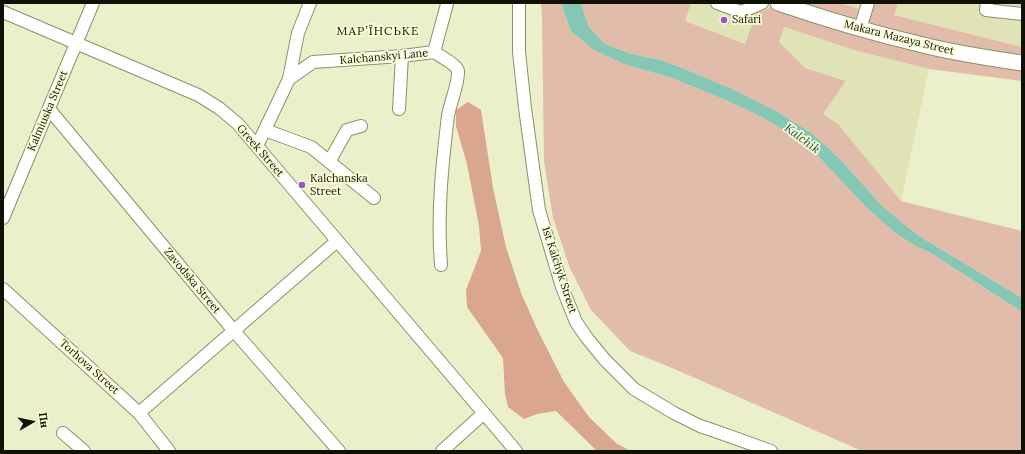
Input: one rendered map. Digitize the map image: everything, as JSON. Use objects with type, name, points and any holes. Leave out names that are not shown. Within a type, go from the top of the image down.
[{"type":"main road","name":"Makara Mazaya Street","points":[[778,3],[860,29],[921,45],[974,56],[1022,63]]},
{"type":"street","name":"Kalmiuska Street","points":[[3,218],[94,3]]},
{"type":"street","points":[[257,146],[289,79],[298,33],[310,3]]},
{"type":"street","name":"1st Kalchyk Street","points":[[519,3],[519,52],[525,108],[540,210],[562,287],[576,322],[605,360],[634,389],[674,413],[700,426],[715,430],[771,451]]},
{"type":"street","points":[[717,3],[741,12],[762,3]]},
{"type":"street","points":[[860,29],[868,3]]},
{"type":"street","points":[[987,3],[986,10],[1022,14]]},
{"type":"street","name":"Kalchanskyi Lane","points":[[289,79],[313,62],[402,56],[434,52],[447,4]]},
{"type":"street","name":"Greek Street","points":[[3,12],[198,96],[219,108],[238,124],[516,451]]},
{"type":"street","points":[[434,52],[455,66],[458,70],[455,91],[449,114],[441,191],[439,227],[441,265]]},
{"type":"street","points":[[399,109],[402,56]]},
{"type":"street","name":"Zavodska Street","points":[[49,110],[234,331],[339,451]]},
{"type":"street","points":[[329,162],[347,130],[361,126]]},
{"type":"street","points":[[265,130],[305,144],[374,198]]},
{"type":"street","points":[[139,413],[337,241]]},
{"type":"street","name":"Torhova Street","points":[[3,289],[139,413],[169,451]]},
{"type":"street","points":[[442,451],[484,413]]},
{"type":"street","points":[[64,433],[84,451]]},
{"type":"shaded area","points":[[541,3],[561,3],[571,31],[594,50],[624,64],[672,78],[728,101],[764,118],[796,138],[817,155],[866,207],[893,231],[913,245],[931,253],[1022,312],[1022,451],[862,451],[630,351],[591,310],[570,268],[553,218],[544,161]]},
{"type":"shaded area","points":[[581,3],[691,3],[685,21],[745,44],[756,14],[776,5],[1022,66],[1022,81],[929,69],[854,50],[784,27],[779,42],[805,68],[846,81],[823,114],[838,124],[901,201],[1022,231],[1022,298],[919,236],[882,206],[841,160],[813,134],[778,112],[730,88],[692,72],[664,61],[628,53],[604,43],[589,27]]},
{"type":"shaded area","points":[[691,3],[769,3],[776,5],[756,14],[745,44],[684,21]]},
{"type":"shaded area","points":[[788,3],[840,3],[862,10],[857,25]]},
{"type":"shaded area","points":[[840,3],[863,3],[862,10]]},
{"type":"shaded area","points":[[872,3],[898,3],[894,15],[1022,47],[1022,61],[865,28]]},
{"type":"shaded area","points":[[898,3],[1022,3],[1022,47],[894,15]]},
{"type":"shaded area","points":[[784,27],[854,50],[929,69],[901,201],[838,124],[823,114],[846,81],[804,68],[779,42]]},
{"type":"shaded area","points":[[468,102],[481,110],[493,188],[506,247],[521,293],[538,331],[564,382],[589,417],[617,444],[631,451],[597,451],[556,411],[537,414],[524,419],[508,407],[505,394],[503,358],[467,307],[466,290],[481,251],[479,226],[467,164],[456,126],[456,110]]},
{"type":"water","name":"Kalchik","points":[[561,3],[581,3],[589,27],[604,43],[628,53],[664,61],[730,88],[778,112],[813,134],[841,160],[882,206],[919,236],[1022,298],[1022,312],[931,253],[913,245],[893,231],[866,207],[817,155],[796,138],[764,118],[728,101],[672,78],[624,64],[594,50],[571,31]]},
{"type":"place","name":"Safari","points":[[724,20]]},
{"type":"place","name":"Kalchanska Street","points":[[302,185]]},
{"type":"district","name":"МАР’ЇНСЬКЕ","points":[[378,32]]}]
